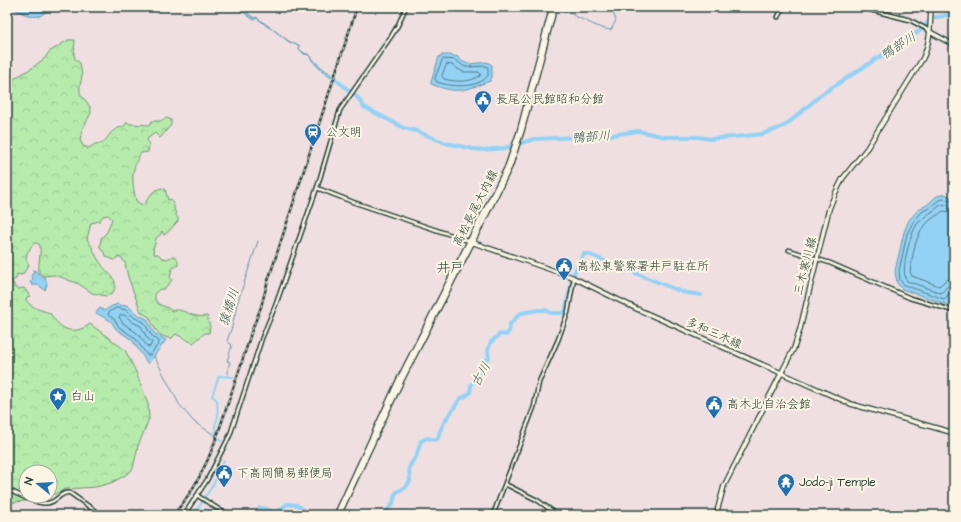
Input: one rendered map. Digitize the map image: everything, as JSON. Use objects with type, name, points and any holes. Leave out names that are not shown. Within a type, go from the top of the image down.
[{"type":"main road","name":"高松長尾大内線","points":[[338,515],[383,418],[514,152],[554,7]]},
{"type":"main road","name":"三木寒川線","points":[[716,515],[719,499],[724,486],[791,357],[797,341],[829,209],[835,194],[843,178],[867,148],[919,65],[928,45],[931,7]]},
{"type":"main road","points":[[929,29],[954,45]]},
{"type":"main road","name":"高松長尾大内線","points":[[338,515],[396,386],[471,242]]},
{"type":"main road","name":"多和三木線","points":[[471,242],[574,278],[637,309],[851,404],[954,433]]},
{"type":"street","points":[[184,515],[208,480],[230,436],[262,338],[317,188],[340,110],[392,36],[406,7]]},
{"type":"street","points":[[778,17],[783,7]]},
{"type":"street","points":[[859,7],[906,19],[929,29]]},
{"type":"street","points":[[317,188],[353,202],[471,242]]},
{"type":"street","points":[[789,250],[818,259],[910,298],[954,311]]},
{"type":"street","points":[[493,515],[531,414],[539,382],[558,340],[568,312],[574,278]]},
{"type":"street","points":[[505,484],[537,500],[558,515]]},
{"type":"street","points":[[7,489],[30,500],[47,503],[52,502],[65,493],[70,493],[101,515]]},
{"type":"street","points":[[198,496],[228,515]]},
{"type":"green space","points":[[68,40],[75,40],[74,54],[75,59],[80,63],[82,76],[80,93],[90,107],[91,113],[82,130],[80,140],[83,146],[89,148],[95,144],[103,143],[114,130],[123,127],[127,122],[130,124],[150,125],[152,121],[160,121],[167,118],[171,120],[171,125],[160,138],[155,133],[147,139],[149,145],[148,152],[141,153],[137,159],[133,176],[136,201],[144,206],[153,192],[162,188],[165,189],[168,200],[171,199],[178,218],[178,221],[167,233],[164,235],[162,231],[156,238],[153,248],[154,254],[158,254],[162,258],[167,259],[173,256],[178,260],[178,265],[172,269],[170,277],[172,280],[164,289],[160,289],[155,293],[155,299],[158,304],[172,311],[178,310],[198,316],[207,316],[210,327],[209,333],[205,333],[193,343],[176,334],[172,338],[160,335],[149,317],[141,312],[122,258],[118,257],[114,260],[107,257],[100,247],[101,238],[107,232],[112,219],[108,215],[103,216],[99,221],[91,223],[87,239],[99,261],[115,282],[115,288],[112,294],[106,296],[92,293],[79,284],[55,275],[44,276],[39,273],[40,245],[34,243],[27,253],[26,259],[29,265],[22,275],[17,274],[16,279],[11,281],[14,284],[14,287],[18,289],[24,288],[30,296],[27,297],[26,300],[28,303],[36,308],[50,313],[58,324],[63,327],[78,330],[90,324],[125,350],[136,372],[148,404],[149,419],[138,446],[131,471],[111,483],[96,487],[66,489],[58,492],[58,464],[18,464],[18,502],[7,503],[7,181],[11,174],[7,162],[7,90],[15,78],[32,68],[45,58],[49,52]]},
{"type":"water","points":[[11,7],[48,7],[41,15],[31,16]]},
{"type":"water","points":[[240,7],[254,18],[256,17],[273,30],[257,18],[254,20],[240,10]]},
{"type":"water","points":[[604,7],[629,7],[628,11],[619,12]]},
{"type":"water","points":[[299,49],[310,55],[312,59],[337,79],[336,80],[324,72],[314,63],[309,55],[304,54]]},
{"type":"water","points":[[442,55],[458,57],[467,63],[487,62],[492,65],[492,77],[490,81],[461,90],[448,89],[431,84],[439,57]]},
{"type":"water","points":[[945,194],[954,199],[954,290],[948,305],[902,289],[897,283],[895,271],[904,232],[909,220],[919,209],[927,205],[937,196]]},
{"type":"water","points":[[33,270],[36,271],[41,277],[45,277],[47,284],[45,290],[38,285],[32,285],[30,282],[33,279],[31,275],[34,273]]},
{"type":"water","points":[[118,304],[122,306],[127,305],[137,314],[147,319],[154,333],[166,340],[148,364],[132,340],[116,329],[111,321],[96,313],[100,308],[104,311]]},
{"type":"waterway","points":[[563,7],[562,10],[601,28],[611,30],[616,20],[613,13]]},
{"type":"waterway","name":"鴨部川","points":[[333,77],[358,98],[364,107],[404,128],[416,131],[446,143],[473,149],[484,150],[505,148],[534,139],[605,136],[638,131],[666,137],[698,137],[710,139],[745,136],[762,134],[786,125],[822,94],[921,30],[932,18],[954,14]]},
{"type":"waterway","name":"猿橋川","points":[[228,376],[230,362],[227,361],[232,345],[227,341],[237,304],[258,241]]},
{"type":"waterway","name":"古川","points":[[573,275],[584,254],[588,254],[682,292],[701,295]]},
{"type":"waterway","name":"古川","points":[[384,515],[393,503],[395,494],[405,488],[410,481],[409,468],[416,457],[421,441],[427,438],[435,440],[438,438],[445,421],[460,399],[470,393],[471,385],[480,374],[484,361],[489,358],[488,349],[491,342],[500,334],[506,335],[509,331],[510,324],[521,313],[539,310],[546,310],[551,313],[565,313],[572,281]]},
{"type":"waterway","points":[[154,356],[179,404],[194,422],[216,436]]},
{"type":"waterway","points":[[221,441],[216,436],[215,425],[218,417],[217,400],[212,396],[219,376],[233,377]]},
{"type":"waterway","points":[[194,515],[214,483],[224,461]]},
{"type":"waterway","name":"古川","points":[[257,515],[260,508],[265,508],[275,512],[287,504],[297,505],[310,515]]},
{"type":"waterway","points":[[194,515],[205,510],[216,515]]},
{"type":"railway","points":[[250,335],[261,307],[267,284],[357,7]]},
{"type":"railway","points":[[173,515],[193,489],[213,446],[252,330]]},
{"type":"place","name":"長尾公民館昭和分館","points":[[483,114]]},
{"type":"place","name":"公文明","points":[[313,147]]},
{"type":"place","name":"高松東警察署井戸駐在所","points":[[564,281]]},
{"type":"place","name":"白山","points":[[58,411]]},
{"type":"place","name":"高木北自治会館","points":[[714,419]]},
{"type":"place","name":"下高岡簡易郵便局","points":[[224,488]]},
{"type":"place","name":"Jodo-ji Temple","points":[[786,497]]},
{"type":"district","name":"井戸","points":[[450,267]]}]
